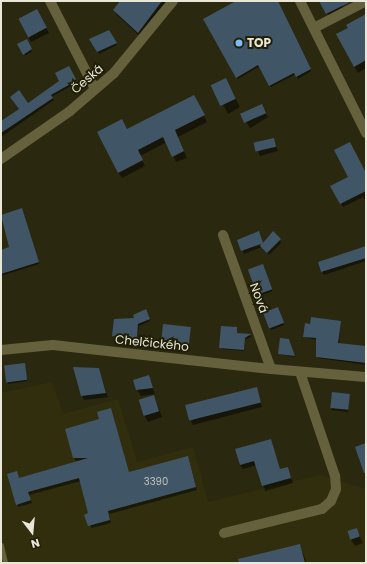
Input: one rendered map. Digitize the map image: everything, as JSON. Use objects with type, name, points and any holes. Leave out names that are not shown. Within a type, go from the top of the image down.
[{"type":"street","points":[[50,1],[95,89]]},
{"type":"street","name":"Česká","points":[[1,158],[70,111],[114,73],[173,1]]},
{"type":"street","points":[[300,1],[366,133]]},
{"type":"street","points":[[314,28],[366,1]]},
{"type":"street","name":"Nová","points":[[223,236],[271,369]]},
{"type":"street","name":"Chelčického","points":[[1,350],[53,345],[300,372],[366,377]]},
{"type":"street","points":[[224,532],[322,509],[331,501],[336,489],[335,476],[300,372]]},
{"type":"lane","points":[[1,545],[5,563]]},
{"type":"shaded area","points":[[52,382],[63,414],[118,399],[137,462],[193,447],[208,502],[320,475],[366,489],[366,563],[1,563],[1,393]]},
{"type":"building","points":[[120,1],[162,1],[138,33],[113,10]]},
{"type":"building","name":"TOP","points":[[236,1],[278,1],[311,69],[296,77],[294,73],[269,86],[258,65],[236,78],[203,19]]},
{"type":"building","points":[[319,1],[352,1],[326,14]]},
{"type":"building","points":[[37,9],[47,28],[28,37],[18,19]]},
{"type":"building","points":[[366,14],[366,60],[354,67],[336,34],[348,28],[346,25]]},
{"type":"building","points":[[109,30],[117,43],[97,52],[89,39]]},
{"type":"building","points":[[27,39],[32,49],[23,55],[17,44]]},
{"type":"building","points":[[69,66],[76,79],[74,82],[51,95],[53,98],[1,133],[1,121],[19,109],[10,97],[19,90],[28,103],[59,81],[55,73]]},
{"type":"building","points":[[226,78],[236,99],[220,106],[211,85]]},
{"type":"building","points":[[194,95],[205,115],[175,130],[184,151],[172,157],[163,137],[138,150],[143,160],[118,173],[97,132],[122,119],[127,129]]},
{"type":"building","points":[[262,104],[266,113],[244,123],[240,114]]},
{"type":"building","points":[[274,138],[276,147],[256,151],[254,143]]},
{"type":"building","points":[[350,142],[366,173],[366,191],[340,204],[330,186],[348,177],[334,150]]},
{"type":"building","points":[[22,208],[39,262],[1,274],[1,250],[9,247],[1,215]]},
{"type":"building","points":[[259,231],[263,243],[273,231],[281,239],[267,253],[260,246],[261,244],[241,251],[237,240]]},
{"type":"building","points":[[366,246],[366,258],[321,272],[318,262]]},
{"type":"building","points":[[263,264],[272,289],[257,295],[248,269]]},
{"type":"building","points":[[278,307],[284,323],[269,329],[263,313]]},
{"type":"building","points":[[146,309],[150,319],[138,324],[137,339],[112,336],[114,319],[134,318],[133,315]]},
{"type":"building","points":[[311,317],[341,321],[338,343],[366,346],[366,363],[316,357],[316,338],[303,337],[305,323],[310,324]]},
{"type":"building","points":[[163,324],[191,327],[189,345],[161,342]]},
{"type":"building","points":[[221,326],[237,327],[237,333],[251,334],[245,338],[244,350],[219,348]]},
{"type":"building","points":[[280,338],[289,339],[295,356],[278,354]]},
{"type":"building","points":[[25,363],[27,380],[6,382],[4,366]]},
{"type":"building","points":[[73,367],[99,368],[106,393],[81,396]]},
{"type":"building","points":[[149,375],[153,388],[136,390],[133,380]]},
{"type":"building","points":[[257,387],[261,403],[189,420],[185,405]]},
{"type":"building","points":[[332,392],[350,394],[348,410],[330,408]]},
{"type":"building","points":[[154,395],[159,411],[144,416],[139,400]]},
{"type":"building","points":[[111,408],[129,472],[188,456],[196,487],[108,511],[110,520],[88,526],[84,515],[88,513],[79,478],[28,492],[31,500],[16,505],[7,474],[17,471],[19,478],[88,458],[73,458],[65,429],[99,419],[97,412]]},
{"type":"building","points":[[271,439],[280,469],[288,467],[291,478],[262,486],[254,461],[240,465],[235,449]]},
{"type":"building","points":[[366,443],[366,473],[364,473],[355,447]]},
{"type":"building","points":[[357,528],[360,537],[350,540],[347,531]]},
{"type":"building","points":[[300,544],[305,563],[239,563],[238,559]]},
{"type":"place","name":"TOP","points":[[239,43]]}]
